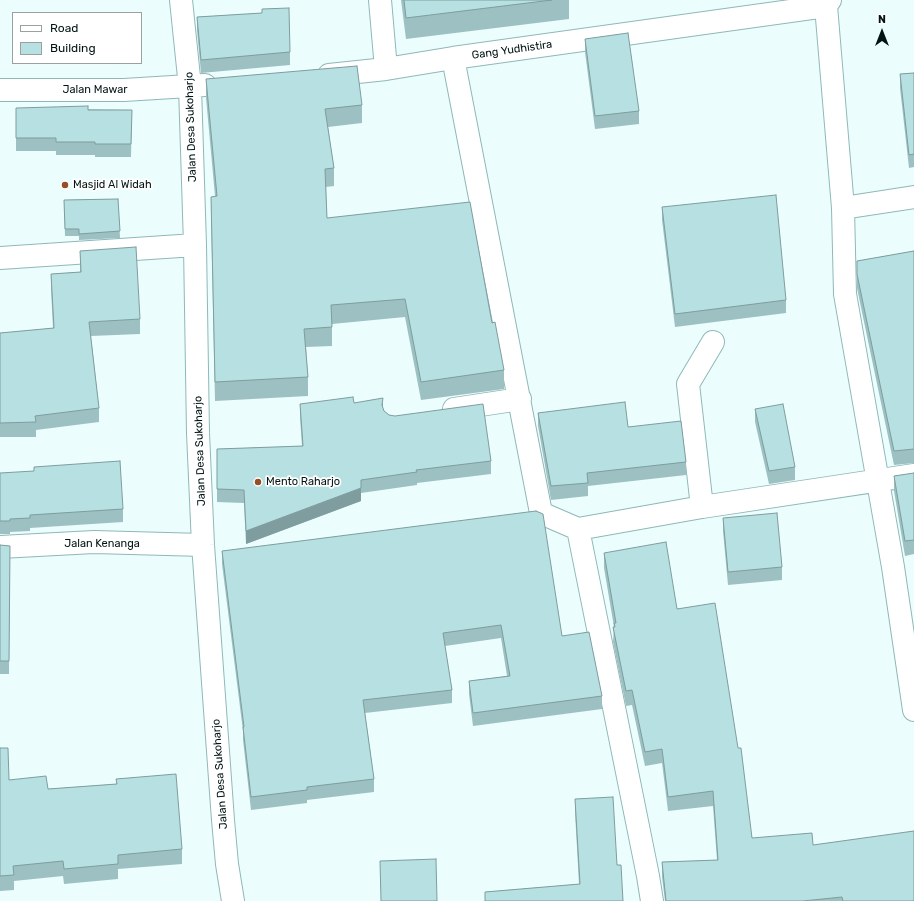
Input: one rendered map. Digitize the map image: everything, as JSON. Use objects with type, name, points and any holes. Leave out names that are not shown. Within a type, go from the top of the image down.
[{"type":"street","name":"Jalan Desa Sukoharjo","points":[[182,0],[190,86],[195,244],[198,434],[203,545],[223,820],[227,864],[233,901]]},
{"type":"street","points":[[380,0],[386,69]]},
{"type":"street","points":[[828,3],[843,208],[844,294],[893,567],[911,675],[914,710]]},
{"type":"street","name":"Gang Yudhistira","points":[[310,76],[386,69],[828,3]]},
{"type":"street","points":[[453,58],[541,513],[578,529],[702,507],[914,475]]},
{"type":"street","points":[[190,86],[227,84]]},
{"type":"street","name":"Jalan Mawar","points":[[0,90],[124,90],[190,86]]},
{"type":"street","points":[[843,208],[914,197]]},
{"type":"street","points":[[0,258],[195,244]]},
{"type":"street","points":[[702,507],[688,384],[713,342]]},
{"type":"street","points":[[434,412],[520,399]]},
{"type":"street","points":[[578,529],[652,901]]},
{"type":"street","name":"Jalan Kenanga","points":[[0,547],[94,542],[203,545]]},
{"type":"building","points":[[404,0],[552,0],[406,18]]},
{"type":"building","points":[[289,8],[290,52],[201,60],[197,17],[262,13],[262,9]]},
{"type":"building","points":[[628,33],[639,111],[595,116],[585,39]]},
{"type":"building","points":[[357,66],[362,105],[325,109],[334,168],[325,169],[327,218],[470,202],[492,323],[495,322],[504,370],[421,382],[405,299],[331,305],[332,327],[304,329],[308,377],[215,382],[211,197],[217,196],[206,79]]},
{"type":"building","points":[[914,73],[914,154],[909,155],[900,74]]},
{"type":"building","points":[[88,106],[88,110],[132,110],[131,144],[56,142],[56,138],[16,138],[16,108]]},
{"type":"building","points":[[776,195],[786,300],[675,314],[662,207]]},
{"type":"building","points":[[118,199],[120,231],[79,234],[79,229],[65,229],[64,200]]},
{"type":"building","points":[[136,247],[140,319],[89,322],[99,408],[35,416],[36,422],[0,423],[0,333],[54,328],[51,274],[81,272],[80,251]]},
{"type":"building","points":[[914,251],[914,449],[894,451],[857,274],[857,261]]},
{"type":"building","points":[[353,397],[354,403],[383,398],[382,405],[384,411],[389,415],[395,416],[483,404],[491,461],[416,470],[417,472],[361,480],[361,488],[246,531],[244,490],[217,489],[217,449],[303,446],[300,404]]},
{"type":"building","points":[[625,402],[628,427],[681,421],[686,462],[587,473],[588,483],[551,486],[538,413]]},
{"type":"building","points":[[783,404],[795,467],[769,471],[755,409]]},
{"type":"building","points":[[120,461],[123,509],[30,515],[30,518],[0,521],[0,473],[34,471],[34,467]]},
{"type":"building","points":[[914,473],[914,540],[905,541],[894,476]]},
{"type":"building","points":[[536,511],[543,514],[562,636],[589,632],[602,696],[473,713],[469,681],[510,676],[501,625],[443,633],[452,690],[363,700],[374,779],[307,787],[307,790],[251,797],[244,727],[222,551]]},
{"type":"building","points":[[777,513],[782,567],[728,572],[723,518]]},
{"type":"building","points":[[666,542],[677,609],[715,603],[738,748],[741,748],[752,838],[812,833],[813,845],[914,831],[914,901],[843,901],[842,897],[803,901],[666,901],[662,862],[718,860],[713,791],[668,797],[662,749],[645,752],[632,690],[626,691],[613,627],[615,627],[614,623],[616,623],[604,553]]},
{"type":"building","points":[[0,545],[10,546],[9,661],[0,661]]},
{"type":"building","points":[[0,748],[8,748],[9,780],[46,776],[48,789],[117,784],[116,779],[176,774],[182,849],[118,855],[118,864],[64,869],[63,861],[13,866],[14,875],[0,876]]},
{"type":"building","points":[[613,797],[617,865],[621,865],[623,901],[485,901],[485,892],[580,884],[575,799]]},
{"type":"building","points":[[436,859],[437,901],[381,901],[380,861]]},
{"type":"place","name":"Masjid Al Widah","points":[[65,185]]},
{"type":"place","name":"Mento Raharjo","points":[[258,482]]}]
